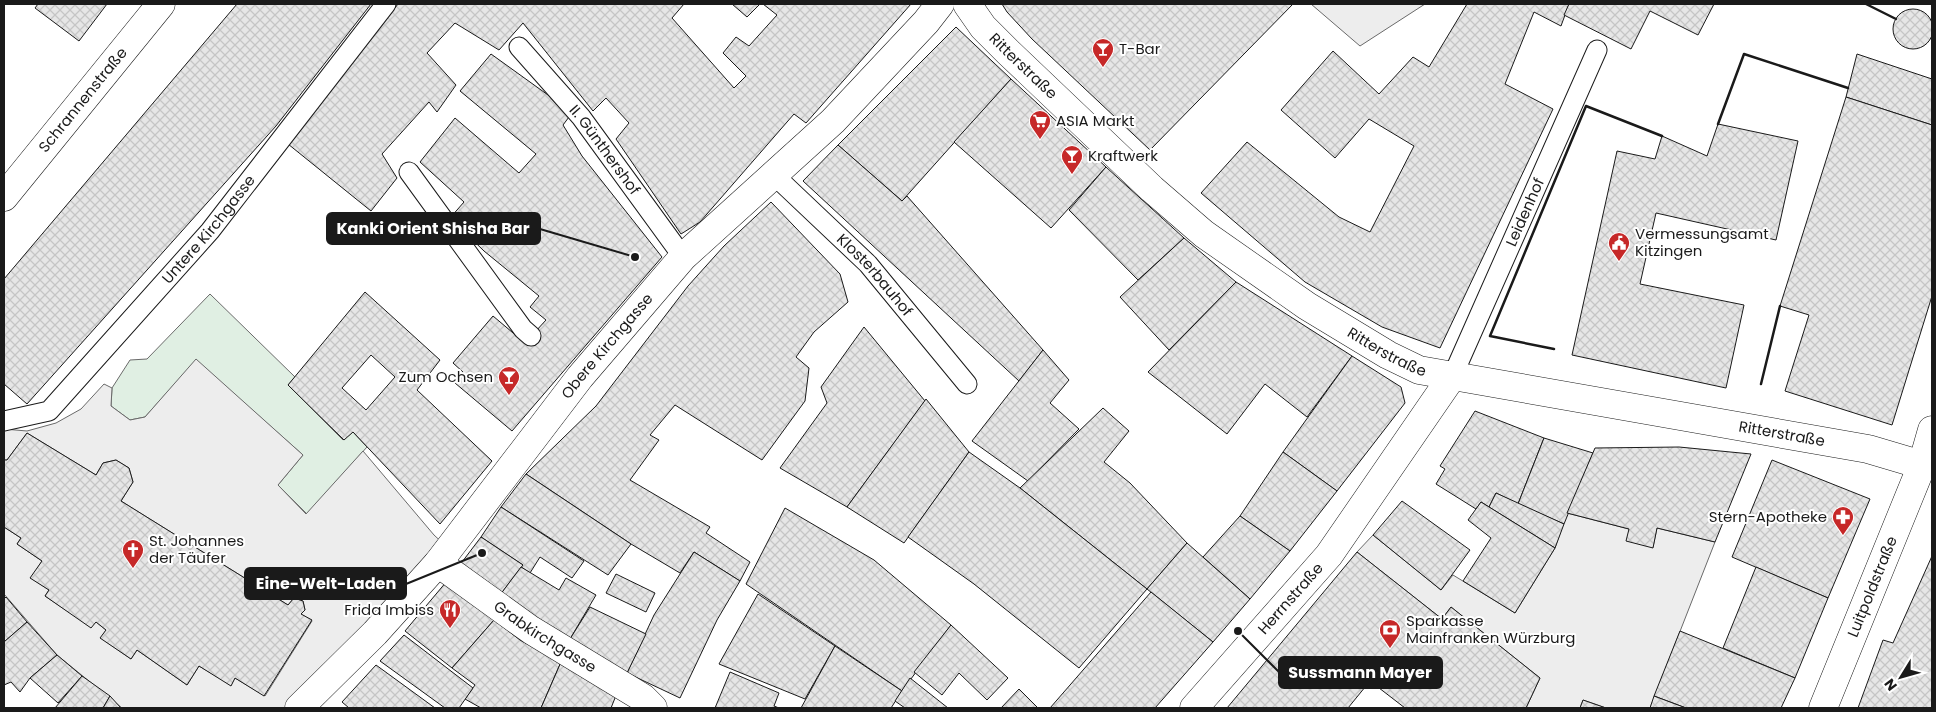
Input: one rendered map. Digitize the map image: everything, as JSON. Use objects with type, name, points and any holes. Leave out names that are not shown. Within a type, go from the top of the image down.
[{"type":"street","name":"Schrannenstraße","points":[[4,197],[161,4]]},
{"type":"street","name":"Obere Kirchgasse","points":[[298,708],[374,633],[438,563],[573,372],[683,257],[833,121],[926,22],[940,4]]},
{"type":"street","name":"Ritterstraße","points":[[967,4],[983,27],[1008,52],[1152,189],[1204,234],[1307,306],[1388,355],[1419,370],[1868,449],[1927,465]]},
{"type":"street","name":"Herrnstraße","points":[[1194,708],[1336,562],[1356,537],[1452,375]]},
{"type":"street","name":"Luitpoldstraße","points":[[1823,708],[1927,465],[1932,430]]},
{"type":"street","name":"Grabkirchgasse","points":[[438,563],[531,630],[643,698],[653,708]]},
{"type":"lane","name":"Untere Kirchgasse","points":[[4,421],[49,411],[210,230],[386,4]]},
{"type":"lane","name":"II. Günthershof","points":[[519,47],[581,118],[683,257]]},
{"type":"lane","name":"Leidenhof","points":[[1452,375],[1596,50]]},
{"type":"lane","points":[[409,172],[523,329],[531,336]]},
{"type":"lane","name":"Klosterbauhof","points":[[774,176],[868,264],[967,384]]},
{"type":"green space","points":[[210,294],[295,377],[288,385],[343,440],[353,432],[367,447],[307,514],[278,485],[303,455],[196,360],[145,417],[130,420],[111,406],[112,388],[130,360],[147,359]]},
{"type":"shaded area","points":[[1311,4],[1425,4],[1360,46]]},
{"type":"shaded area","points":[[196,359],[303,455],[278,485],[306,514],[363,451],[434,535],[448,548],[299,708],[122,708],[57,655],[4,594],[4,527],[21,538],[17,544],[42,561],[31,578],[49,590],[45,596],[91,627],[96,622],[106,630],[101,638],[131,659],[137,650],[187,685],[199,666],[231,685],[235,678],[265,696],[312,621],[301,614],[305,610],[303,601],[294,598],[288,605],[121,501],[133,482],[129,468],[116,460],[103,463],[96,475],[27,433],[7,460],[4,460],[4,429],[27,431],[56,423],[81,409],[104,384],[112,388],[111,406],[130,420],[145,417]]},
{"type":"shaded area","points":[[1567,513],[1629,529],[1653,547],[1657,528],[1715,542],[1650,708],[1606,708],[1583,700],[1580,708],[1526,708],[1540,678],[1451,607],[1442,619],[1357,552],[1373,535],[1441,590],[1453,575],[1515,613],[1555,548]]},
{"type":"building","points":[[38,4],[107,4],[79,41],[35,8]]},
{"type":"building","points":[[237,4],[371,4],[276,126],[27,404],[4,384],[4,279]]},
{"type":"building","points":[[398,4],[684,4],[672,18],[734,88],[746,76],[723,53],[736,37],[749,46],[777,15],[763,4],[911,4],[806,123],[794,114],[700,222],[681,234],[616,139],[629,123],[606,98],[593,111],[523,23],[499,50],[455,23],[427,53],[456,85],[437,112],[429,102],[382,154],[397,178],[371,211],[288,144]]},
{"type":"building","points":[[732,4],[760,4],[747,17]]},
{"type":"building","points":[[1002,4],[1293,4],[1150,150],[1032,39]]},
{"type":"building","points":[[1467,4],[1569,4],[1561,26],[1534,12],[1505,84],[1553,109],[1440,348],[1382,327],[1305,282],[1201,193],[1247,142],[1339,217],[1370,232],[1414,146],[1369,119],[1335,158],[1281,110],[1333,51],[1379,94],[1413,57],[1429,67]]},
{"type":"building","points":[[1569,4],[1714,4],[1698,35],[1650,11],[1631,49],[1564,15]]},
{"type":"building","points":[[1913,9],[1927,15],[1933,29],[1927,43],[1913,49],[1899,43],[1893,29],[1899,15]]},
{"type":"building","points":[[956,27],[1011,79],[902,201],[838,145]]},
{"type":"building","points":[[491,54],[548,95],[569,117],[563,125],[582,156],[662,257],[512,431],[455,383],[463,372],[453,363],[493,316],[525,343],[546,320],[530,307],[539,296],[484,251],[450,218],[464,202],[420,162],[455,118],[519,173],[536,154],[460,91]]},
{"type":"building","points":[[1857,54],[1932,79],[1932,125],[1846,97]]},
{"type":"building","points":[[1011,79],[1106,167],[1051,228],[954,142]]},
{"type":"building","points":[[1846,97],[1932,125],[1932,296],[1892,425],[1785,391],[1809,315],[1780,306]]},
{"type":"building","name":"Vermessungsamt Kitzingen","points":[[1718,124],[1798,141],[1776,240],[1656,213],[1640,284],[1744,305],[1726,388],[1572,355],[1617,151],[1655,159],[1662,136],[1707,156]]},
{"type":"building","points":[[838,145],[902,201],[907,196],[1043,350],[1019,381],[803,181]]},
{"type":"building","points":[[1106,167],[1184,238],[1138,280],[1069,210]]},
{"type":"building","points":[[771,202],[840,274],[848,302],[814,332],[796,357],[809,368],[805,401],[762,460],[675,405],[650,435],[659,440],[630,480],[710,527],[706,533],[750,562],[740,581],[694,552],[680,573],[631,544],[526,474],[596,406],[688,286],[724,246]]},
{"type":"building","points":[[1184,238],[1236,282],[1169,350],[1120,297]]},
{"type":"building","points":[[1236,282],[1352,356],[1307,417],[1265,384],[1227,434],[1148,372]]},
{"type":"building","points":[[365,292],[440,360],[417,390],[492,461],[440,524],[353,432],[344,440],[288,385]],"holes":[[[371,355],[395,377],[366,410],[342,388]]]},
{"type":"building","points":[[864,327],[925,401],[847,507],[780,468],[827,403],[821,387]]},
{"type":"building","points":[[1043,350],[1069,380],[1050,403],[1079,429],[1028,481],[972,441]]},
{"type":"building","points":[[1352,356],[1401,387],[1405,403],[1337,491],[1283,452]]},
{"type":"building","points":[[926,399],[969,452],[904,543],[847,507]]},
{"type":"building","points":[[1103,408],[1129,431],[1104,462],[1130,483],[1187,543],[1147,589],[1020,488]]},
{"type":"building","points":[[1475,411],[1544,438],[1518,504],[1496,493],[1489,507],[1481,502],[1476,509],[1436,484],[1445,469],[1440,466]]},
{"type":"building","name":"St. Johannes der Täufer","points":[[27,433],[96,475],[103,463],[116,460],[129,468],[133,482],[121,501],[288,605],[294,598],[303,601],[305,610],[301,614],[312,620],[264,696],[235,678],[231,686],[199,666],[187,685],[137,650],[131,659],[100,638],[106,630],[96,622],[91,628],[45,596],[49,590],[30,578],[42,561],[17,544],[21,538],[4,527],[4,460],[7,460]]},
{"type":"building","points":[[1544,438],[1593,453],[1564,524],[1518,504]]},
{"type":"building","points":[[1679,447],[1751,454],[1715,542],[1657,528],[1653,548],[1626,541],[1629,529],[1567,513],[1595,448]]},
{"type":"building","points":[[969,452],[1020,488],[1147,589],[1079,668],[974,584],[908,537]]},
{"type":"building","points":[[1283,452],[1337,491],[1290,551],[1240,516]]},
{"type":"building","points":[[1772,460],[1870,499],[1828,598],[1732,557]]},
{"type":"building","points":[[526,474],[631,544],[608,575],[501,507]]},
{"type":"building","points":[[1496,493],[1564,524],[1555,548],[1489,507]]},
{"type":"building","points":[[1402,501],[1470,550],[1441,590],[1373,535]]},
{"type":"building","points":[[1481,502],[1555,548],[1515,613],[1463,581],[1491,538],[1468,520]]},
{"type":"building","points":[[501,507],[584,561],[572,578],[540,557],[530,573],[521,567],[523,565],[481,537]]},
{"type":"building","points":[[785,508],[874,560],[951,625],[902,691],[746,584]]},
{"type":"building","points":[[1240,516],[1290,551],[1250,599],[1203,557]]},
{"type":"building","points":[[481,537],[523,565],[500,595],[459,566]]},
{"type":"building","points":[[1187,543],[1250,599],[1213,642],[1147,589]]},
{"type":"building","points":[[694,552],[740,581],[717,620],[680,698],[627,673],[654,615]]},
{"type":"building","name":"Sparkasse Mainfranken Würzburg","points":[[1357,552],[1442,619],[1451,607],[1540,678],[1526,708],[1405,708],[1370,681],[1348,708],[1227,708]]},
{"type":"building","points":[[1932,556],[1932,708],[1858,708],[1883,640],[1893,643]]},
{"type":"building","points":[[521,567],[559,590],[566,578],[596,595],[570,639],[500,595]]},
{"type":"building","points":[[1756,567],[1828,598],[1795,678],[1723,648]]},
{"type":"building","points":[[616,574],[655,593],[646,612],[606,593]]},
{"type":"building","points":[[447,581],[494,620],[452,668],[405,631]]},
{"type":"building","points":[[1151,592],[1213,642],[1155,708],[1050,708]]},
{"type":"building","points":[[758,594],[835,646],[805,699],[719,664]]},
{"type":"building","points":[[6,597],[27,622],[4,642],[4,599]]},
{"type":"building","points":[[590,607],[646,634],[627,673],[570,639]]},
{"type":"building","points":[[494,620],[520,640],[561,662],[541,708],[481,708],[465,699],[475,685],[452,668]]},
{"type":"building","points":[[27,622],[57,655],[30,678],[20,692],[11,682],[4,685],[4,642]]},
{"type":"building","points":[[951,625],[1008,678],[987,700],[959,673],[942,695],[914,672]]},
{"type":"building","points":[[1680,631],[1795,678],[1781,708],[1686,708],[1654,696]]},
{"type":"building","points":[[404,635],[473,688],[459,708],[445,708],[380,661]]},
{"type":"building","points":[[835,646],[902,691],[891,708],[801,708]]},
{"type":"building","points":[[57,655],[82,676],[58,703],[30,678]]},
{"type":"building","points":[[561,662],[617,693],[611,708],[541,708]]},
{"type":"building","points":[[376,665],[435,708],[349,708],[342,702]]},
{"type":"building","points":[[730,672],[779,693],[774,706],[779,708],[715,708]]},
{"type":"building","points":[[82,676],[110,696],[103,708],[55,708]]},
{"type":"building","points":[[910,678],[948,708],[905,708],[895,701]]},
{"type":"building","points":[[1019,689],[1038,708],[1001,708]]},
{"type":"building","points":[[110,696],[121,708],[103,708]]},
{"type":"building","points":[[1654,696],[1686,708],[1650,708]]},
{"type":"building","points":[[1583,700],[1606,708],[1580,708]]},
{"type":"wall","points":[[1866,4],[1896,19]]},
{"type":"wall","points":[[1718,124],[1744,54],[1848,88]]},
{"type":"wall","points":[[1554,349],[1490,336],[1586,106],[1662,136]]},
{"type":"wall","points":[[1761,384],[1780,306]]},
{"type":"place","name":"T-Bar","points":[[1103,68]]},
{"type":"place","name":"ASIA Markt","points":[[1040,140]]},
{"type":"place","name":"Kraftwerk","points":[[1072,175]]},
{"type":"place","name":"Kanki Orient Shisha Bar","points":[[635,257]]},
{"type":"place","name":"Vermessungsamt Kitzingen","points":[[1619,262]]},
{"type":"place","name":"Zum Ochsen","points":[[509,396]]},
{"type":"place","name":"Stern-Apotheke","points":[[1843,536]]},
{"type":"place","name":"Eine-Welt-Laden","points":[[482,553]]},
{"type":"place","name":"St. Johannes der Täufer","points":[[133,569]]},
{"type":"place","name":"Frida Imbiss","points":[[450,629]]},
{"type":"place","name":"Sussmann Mayer","points":[[1238,631]]},
{"type":"place","name":"Sparkasse Mainfranken Würzburg","points":[[1390,649]]}]
